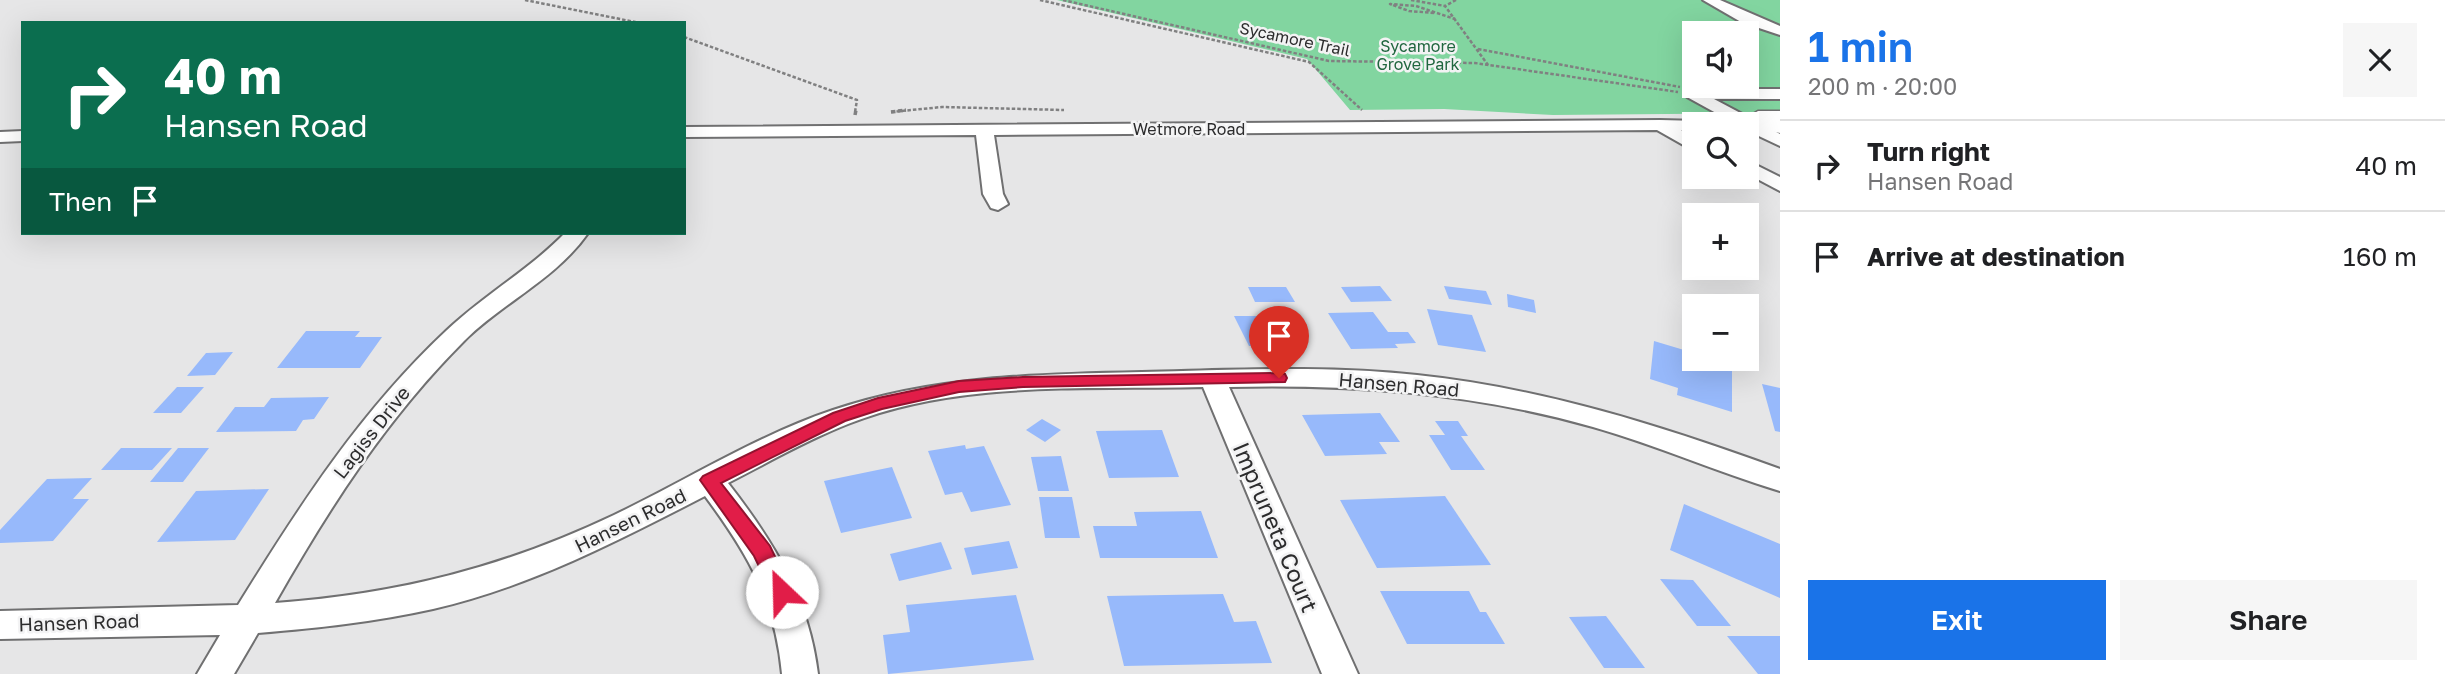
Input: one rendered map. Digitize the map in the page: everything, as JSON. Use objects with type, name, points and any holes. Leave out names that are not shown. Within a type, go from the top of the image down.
[{"type":"main road","points":[[1762,125],[1758,117],[1780,117]]},
{"type":"street","points":[[1710,0],[1745,19],[1780,31]]},
{"type":"street","points":[[1759,94],[1780,94]]},
{"type":"street","points":[[1702,98],[1762,125],[1780,141]]},
{"type":"street","points":[[1660,125],[1682,139]]},
{"type":"street","name":"Wetmore Road","points":[[686,132],[1682,125]]},
{"type":"street","points":[[984,130],[993,194],[998,204]]},
{"type":"street","points":[[0,137],[21,136]]},
{"type":"street","points":[[1759,164],[1780,163]]},
{"type":"street","points":[[1759,173],[1780,185]]},
{"type":"street","name":"Lagiss Drive","points":[[215,674],[319,500],[389,405],[457,334],[547,264],[575,235]]},
{"type":"street","name":"Hansen Road","points":[[0,625],[249,618],[358,609],[425,597],[491,579],[552,558],[610,532],[839,417],[919,394],[1023,382],[1213,379],[1356,379],[1415,382],[1488,393],[1568,410],[1683,443],[1780,480]]},
{"type":"street","name":"Impruneta Court","points":[[1213,379],[1340,674]]},
{"type":"street","points":[[709,480],[774,570],[790,613],[800,674]]},
{"type":"path","points":[[525,0],[630,21]]},
{"type":"path","points":[[1040,0],[1309,62],[1366,114],[1375,127]]},
{"type":"path","name":"Sycamore Trail","points":[[1063,0],[1329,61],[1361,65],[1443,61],[1488,65],[1682,92]]},
{"type":"path","points":[[1384,0],[1392,4],[1416,6],[1455,19]]},
{"type":"path","points":[[1411,0],[1446,6],[1456,0]]},
{"type":"path","points":[[1446,6],[1488,65]]},
{"type":"path","points":[[686,38],[857,100],[853,131]]},
{"type":"path","points":[[1478,48],[1682,88]]},
{"type":"green space","name":"Sycamore Grove Park","points":[[1057,0],[1780,0],[1780,113],[1553,115],[1444,109],[1350,110],[1307,59]]},
{"type":"building","points":[[1380,286],[1392,301],[1351,302],[1341,287]]},
{"type":"building","points":[[1444,286],[1486,291],[1492,305],[1449,299]]},
{"type":"building","points":[[1248,287],[1286,287],[1295,302],[1255,302]]},
{"type":"building","points":[[1507,294],[1534,300],[1536,313],[1508,307]]},
{"type":"building","points":[[1427,309],[1472,315],[1486,352],[1438,345]]},
{"type":"building","points":[[1373,312],[1388,332],[1408,332],[1416,343],[1395,344],[1398,348],[1351,349],[1328,313]]},
{"type":"building","points":[[1234,316],[1285,316],[1302,346],[1249,346]]},
{"type":"building","points":[[306,331],[360,331],[355,337],[382,337],[360,368],[277,368]]},
{"type":"building","points":[[1654,341],[1682,349],[1682,371],[1732,371],[1732,412],[1677,395],[1678,388],[1650,379]]},
{"type":"building","points":[[233,352],[215,375],[187,376],[206,353]]},
{"type":"building","points":[[1762,384],[1780,388],[1780,432],[1775,431]]},
{"type":"building","points":[[177,387],[204,387],[181,413],[153,413]]},
{"type":"building","points":[[329,397],[314,419],[303,420],[296,431],[216,432],[235,407],[264,407],[271,398]]},
{"type":"building","points":[[1380,413],[1400,442],[1379,442],[1387,454],[1325,456],[1302,415]]},
{"type":"building","points":[[1042,419],[1061,430],[1045,442],[1026,430]]},
{"type":"building","points":[[1435,421],[1458,421],[1468,436],[1461,436],[1485,470],[1451,470],[1429,435],[1445,435]]},
{"type":"building","points":[[1162,430],[1179,477],[1109,478],[1096,431]]},
{"type":"building","points":[[965,445],[966,449],[984,446],[1011,505],[971,512],[962,492],[945,495],[928,451]]},
{"type":"building","points":[[121,448],[172,448],[152,470],[101,470]]},
{"type":"building","points":[[178,448],[209,448],[183,482],[150,482]]},
{"type":"building","points":[[1061,456],[1069,491],[1038,491],[1031,457]]},
{"type":"building","points":[[892,467],[912,518],[841,533],[824,481]]},
{"type":"building","points":[[92,478],[73,499],[89,499],[53,541],[0,543],[0,530],[47,479]]},
{"type":"building","points":[[269,489],[235,540],[157,542],[196,491]]},
{"type":"building","points":[[1445,496],[1491,565],[1377,568],[1340,500]]},
{"type":"building","points":[[1039,497],[1072,497],[1080,538],[1045,538]]},
{"type":"building","points":[[1684,504],[1780,544],[1780,598],[1670,550]]},
{"type":"building","points":[[1201,511],[1218,558],[1100,558],[1093,526],[1137,526],[1134,512]]},
{"type":"building","points":[[1009,541],[1018,568],[972,575],[964,548]]},
{"type":"building","points":[[941,542],[952,569],[899,581],[890,554]]},
{"type":"building","points":[[1660,579],[1693,580],[1731,626],[1697,626]]},
{"type":"building","points":[[1380,591],[1469,591],[1480,612],[1486,612],[1505,644],[1407,644]]},
{"type":"building","points":[[1223,594],[1234,622],[1256,621],[1272,663],[1124,666],[1107,596]]},
{"type":"building","points":[[1016,595],[1034,660],[888,674],[883,635],[910,632],[906,605]]},
{"type":"building","points":[[1606,616],[1645,668],[1604,668],[1569,617]]},
{"type":"building","points":[[1727,636],[1780,636],[1780,674],[1758,674]]},
{"type":"route","points":[[782,592],[774,570],[763,552],[709,480],[839,417],[878,404],[959,387],[1023,382],[1279,378]]}]
